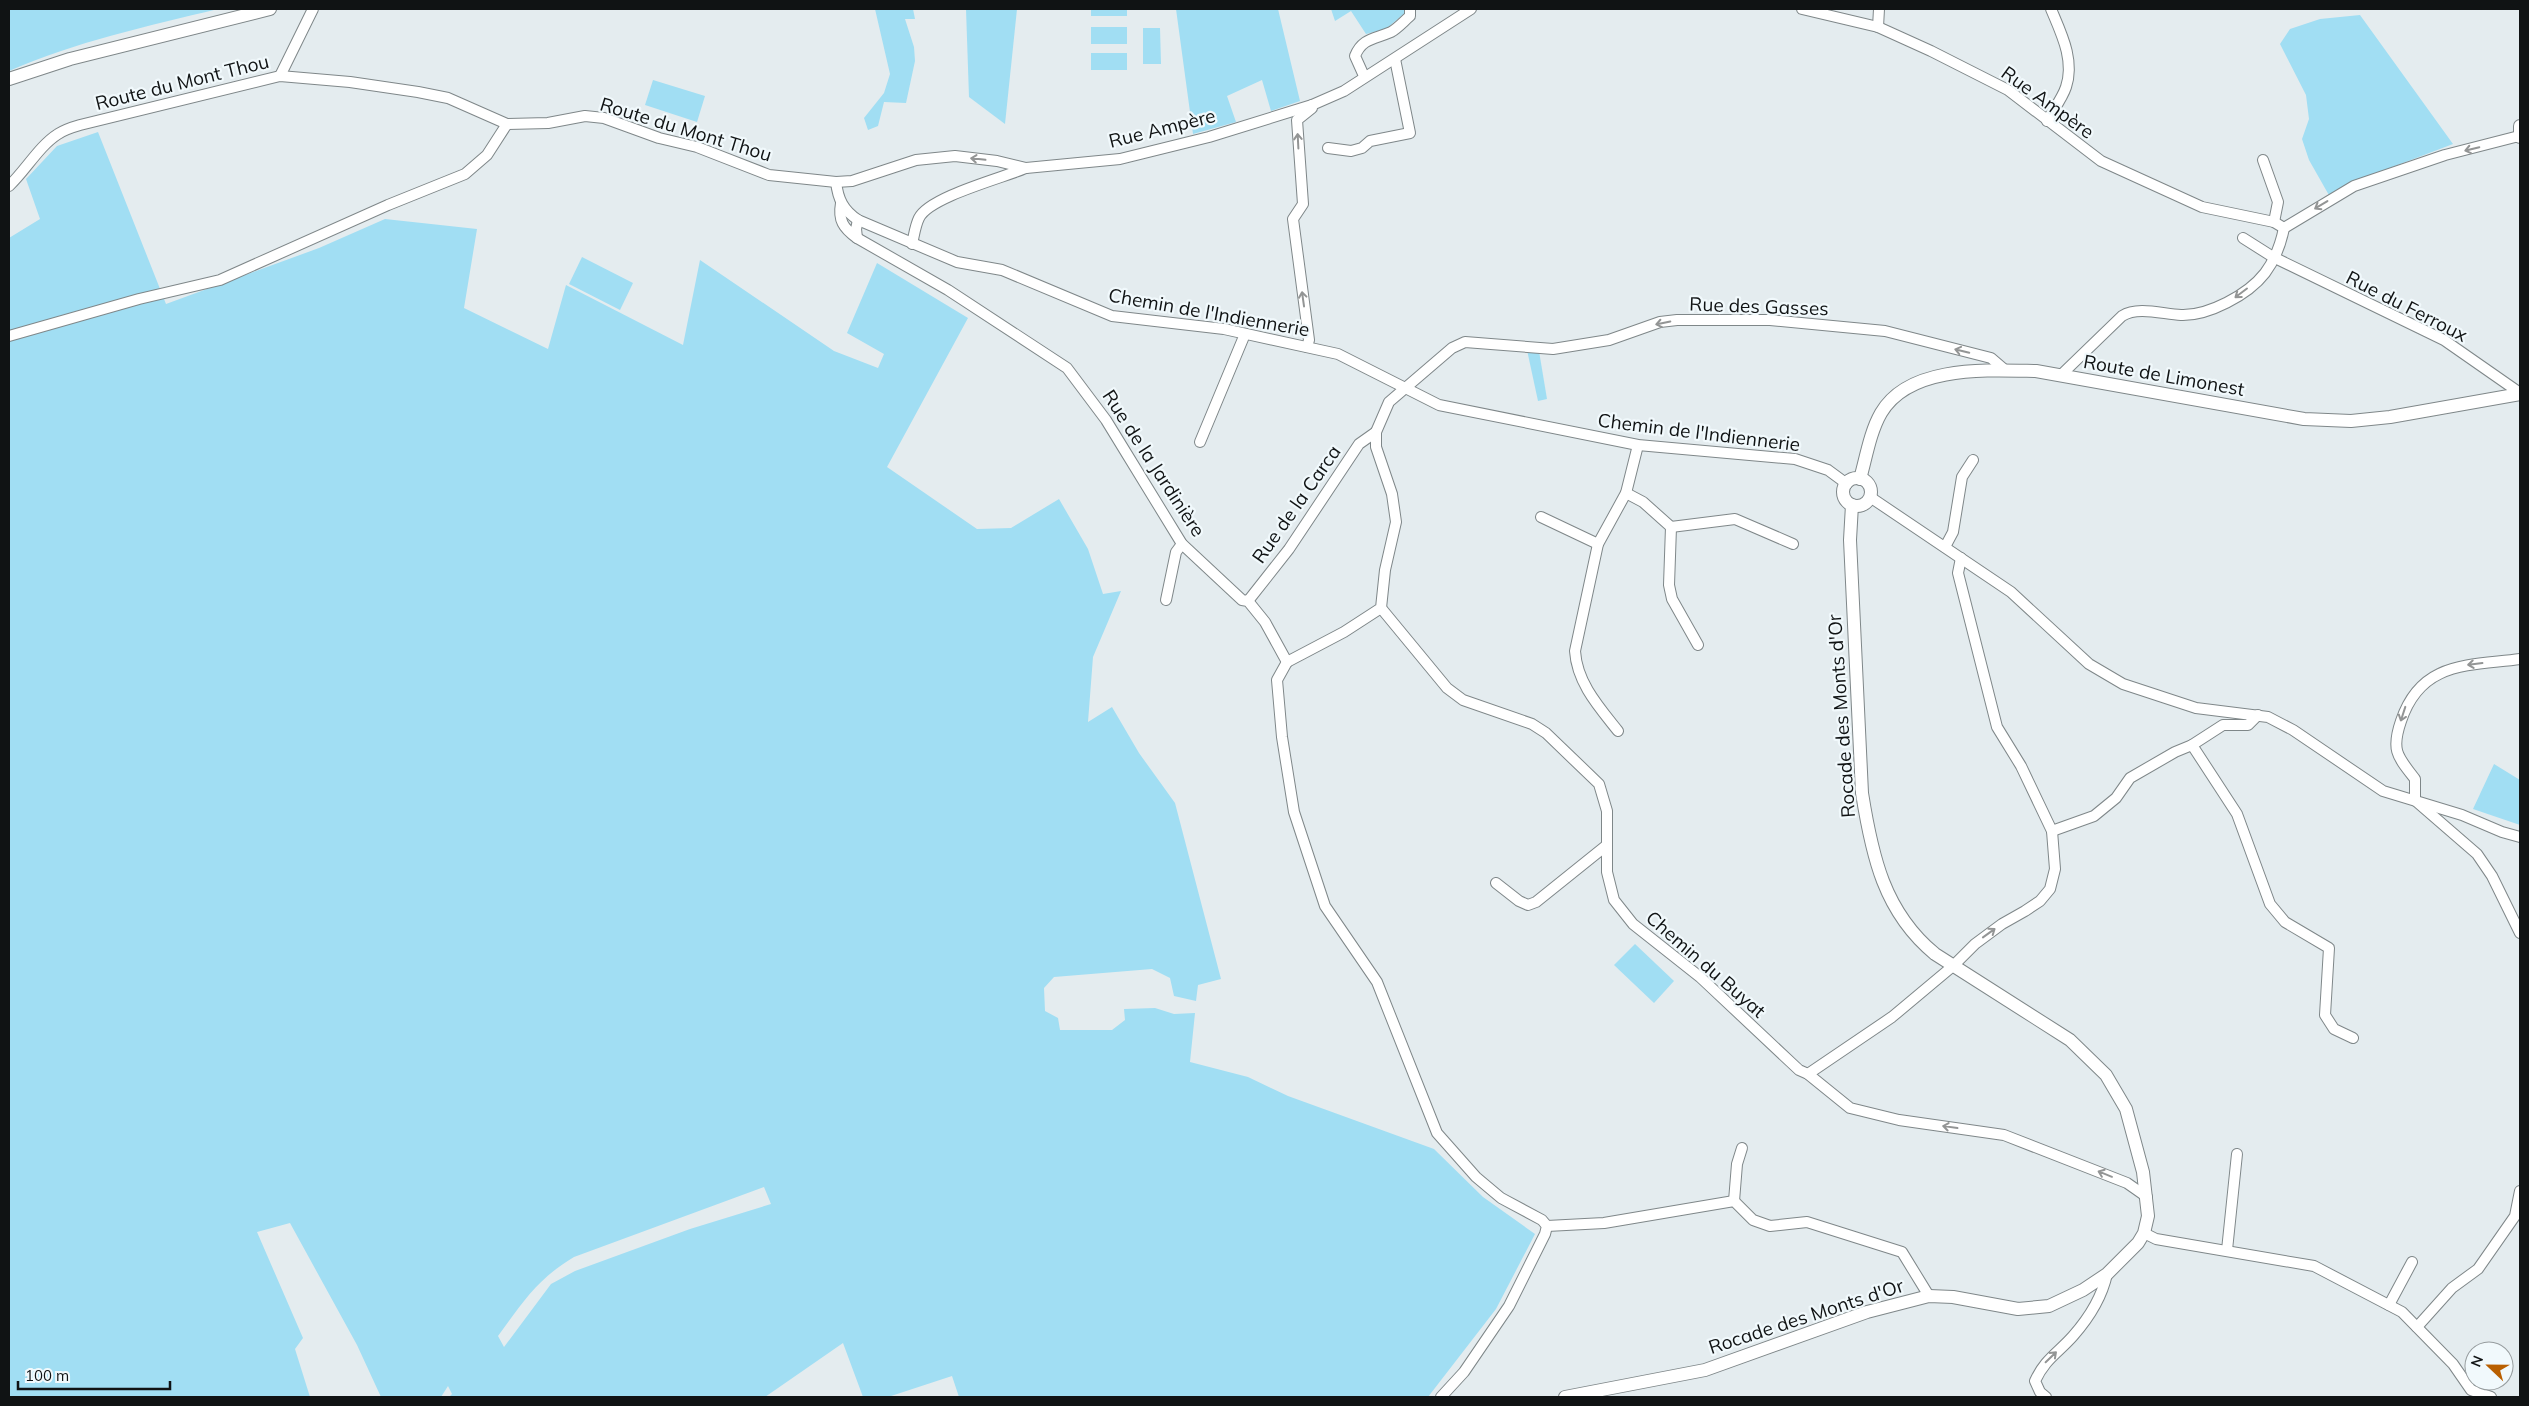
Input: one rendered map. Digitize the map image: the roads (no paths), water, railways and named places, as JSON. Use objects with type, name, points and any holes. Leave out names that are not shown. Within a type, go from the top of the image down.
[{"type":"street","points":[[9,79],[70,59],[270,9]]},
{"type":"street","points":[[280,76],[313,9]]},
{"type":"street","name":"Rue Ampère","points":[[836,182],[852,181],[916,160],[955,156],[997,161],[1026,168],[1120,159],[1209,137],[1312,105],[1344,91],[1364,76],[1395,59],[1471,9]]},
{"type":"street","name":"Rue Ampère","points":[[1802,9],[1878,27],[1932,51],[2008,90],[2101,161],[2202,207],[2274,222],[2284,228]]},
{"type":"street","points":[[1878,27],[1879,9]]},
{"type":"street","points":[[2048,121],[2066,87],[2070,66],[2066,47],[2051,9]]},
{"type":"street","points":[[1364,76],[1355,56],[1359,46],[1367,40],[1392,31],[1412,11]]},
{"type":"street","points":[[1328,148],[1350,151],[1362,148],[1370,141],[1410,133],[1395,59]]},
{"type":"street","name":"Route du Mont Thou","points":[[9,186],[23,173],[46,144],[59,133],[80,125],[280,76],[350,82],[448,98],[507,124],[548,123],[586,116],[604,118],[659,138],[697,147],[769,175],[836,182]]},
{"type":"street","points":[[1307,347],[1309,340],[1293,219],[1304,204],[1297,120],[1312,108],[1312,105]]},
{"type":"street","points":[[9,336],[139,299],[220,280],[388,205],[465,174],[486,155],[507,124]]},
{"type":"street","points":[[2061,375],[2122,316],[2131,310],[2184,315],[2223,306],[2258,279],[2273,258],[2284,228],[2354,186],[2445,155],[2520,133]]},
{"type":"street","points":[[2263,160],[2278,202],[2274,222]]},
{"type":"street","points":[[836,182],[841,203],[846,212],[858,220],[912,244],[919,217],[928,207],[947,197],[1026,168]]},
{"type":"street","name":"Rue de la Jardinière","points":[[841,203],[839,214],[841,222],[858,238],[948,290],[1067,368],[1106,420],[1182,544],[1242,600],[1248,601],[1265,622],[1287,662]]},
{"type":"street","points":[[858,220],[856,229],[858,238]]},
{"type":"street","name":"Rue du Ferroux","points":[[2243,238],[2273,258],[2444,340],[2520,393]]},
{"type":"street","name":"Chemin de l'Indiennerie","points":[[912,244],[957,262],[1002,270],[1112,316],[1186,324],[1245,334],[1338,354],[1439,405],[1638,445],[1795,459],[1828,470],[1847,484]]},
{"type":"street","name":"Rue des Gasses","points":[[1403,388],[1452,348],[1465,342],[1553,349],[1608,340],[1660,322],[1715,318],[1770,320],[1885,331],[1991,358],[2005,370]]},
{"type":"street","points":[[1200,442],[1245,334]]},
{"type":"street","name":"Route de Limonest","points":[[1860,479],[1880,414],[1891,400],[1908,385],[1925,378],[1943,375],[2005,370],[2036,371],[2304,419],[2351,421],[2390,417],[2520,393]]},
{"type":"street","points":[[1403,388],[1389,402],[1376,432],[1376,447],[1392,494],[1396,522],[1385,570],[1381,608],[1344,632],[1287,662],[1277,680],[1282,737],[1294,812],[1325,906],[1377,982],[1437,1133],[1476,1177],[1501,1198],[1542,1220],[1547,1226]]},
{"type":"street","name":"Rue de la Carca","points":[[1248,601],[1289,549],[1359,444],[1376,432]]},
{"type":"street","points":[[1618,731],[1591,696],[1576,664],[1575,651],[1598,544],[1626,493],[1638,445]]},
{"type":"street","points":[[1945,547],[1952,532],[1962,477],[1973,460]]},
{"type":"street","points":[[1853,479],[1860,479],[1870,488],[1870,497],[1865,504],[1852,505],[1844,496],[1847,484],[1853,479]]},
{"type":"street","points":[[1626,493],[1643,502],[1671,527],[1735,519],[1792,544]]},
{"type":"street","points":[[1870,497],[2010,592],[2089,664],[2105,675],[2142,692],[2196,708],[2268,717],[2293,730],[2376,788],[2520,837]]},
{"type":"street","name":"Rocade des Monts d'Or","points":[[1566,1397],[1705,1370],[1868,1312],[1929,1296],[1953,1297],[2018,1310],[2064,1300],[2107,1274],[2129,1254],[2144,1233],[2148,1216],[2141,1159],[2126,1109],[2106,1074],[2070,1040],[1952,966],[1919,941],[1899,916],[1888,896],[1867,823],[1862,793],[1856,706],[1850,540],[1852,505]]},
{"type":"street","points":[[1541,517],[1598,544]]},
{"type":"street","points":[[1671,527],[1669,585],[1672,598],[1698,645]]},
{"type":"street","points":[[1166,600],[1176,552],[1182,544]]},
{"type":"street","points":[[1808,1074],[1892,1017],[1975,944],[2002,924],[2026,912],[2040,901],[2050,889],[2055,869],[2052,830],[2021,766],[1997,727],[1958,573],[1961,558]]},
{"type":"street","name":"Chemin du Buyat","points":[[1381,608],[1447,688],[1463,700],[1532,724],[1546,733],[1599,784],[1607,811],[1607,872],[1614,900],[1633,924],[1700,977],[1798,1070],[1808,1074],[1850,1108],[1898,1120],[2004,1135],[2127,1183],[2147,1197]]},
{"type":"street","points":[[2520,659],[2460,666],[2432,677],[2418,688],[2407,702],[2395,739],[2397,752],[2404,767],[2415,779],[2415,800],[2477,854],[2492,876],[2520,933]]},
{"type":"street","points":[[2052,830],[2094,816],[2116,798],[2130,778],[2175,752],[2192,745],[2223,725],[2248,725],[2258,715]]},
{"type":"street","points":[[2192,745],[2237,814],[2270,904],[2285,922],[2329,948],[2325,1014],[2334,1029],[2353,1038]]},
{"type":"street","points":[[1496,883],[1519,901],[1528,905],[1536,902],[1607,845]]},
{"type":"street","points":[[1742,1148],[1737,1164],[1734,1201],[1753,1220],[1770,1226],[1807,1222],[1902,1252],[1929,1296]]},
{"type":"street","points":[[2227,1250],[2237,1154]]},
{"type":"street","points":[[2417,1327],[2452,1288],[2478,1269],[2515,1216],[2520,1191]]},
{"type":"street","points":[[1547,1226],[1604,1222],[1734,1201]]},
{"type":"street","points":[[1441,1397],[1464,1372],[1509,1306],[1545,1234],[1547,1226]]},
{"type":"street","points":[[2144,1233],[2156,1239],[2314,1266],[2402,1312],[2453,1364],[2469,1394],[2491,1397]]},
{"type":"street","points":[[2389,1305],[2412,1262]]},
{"type":"street","points":[[2046,1397],[2040,1392],[2036,1382],[2042,1366],[2073,1336],[2103,1292],[2107,1274]]}]
